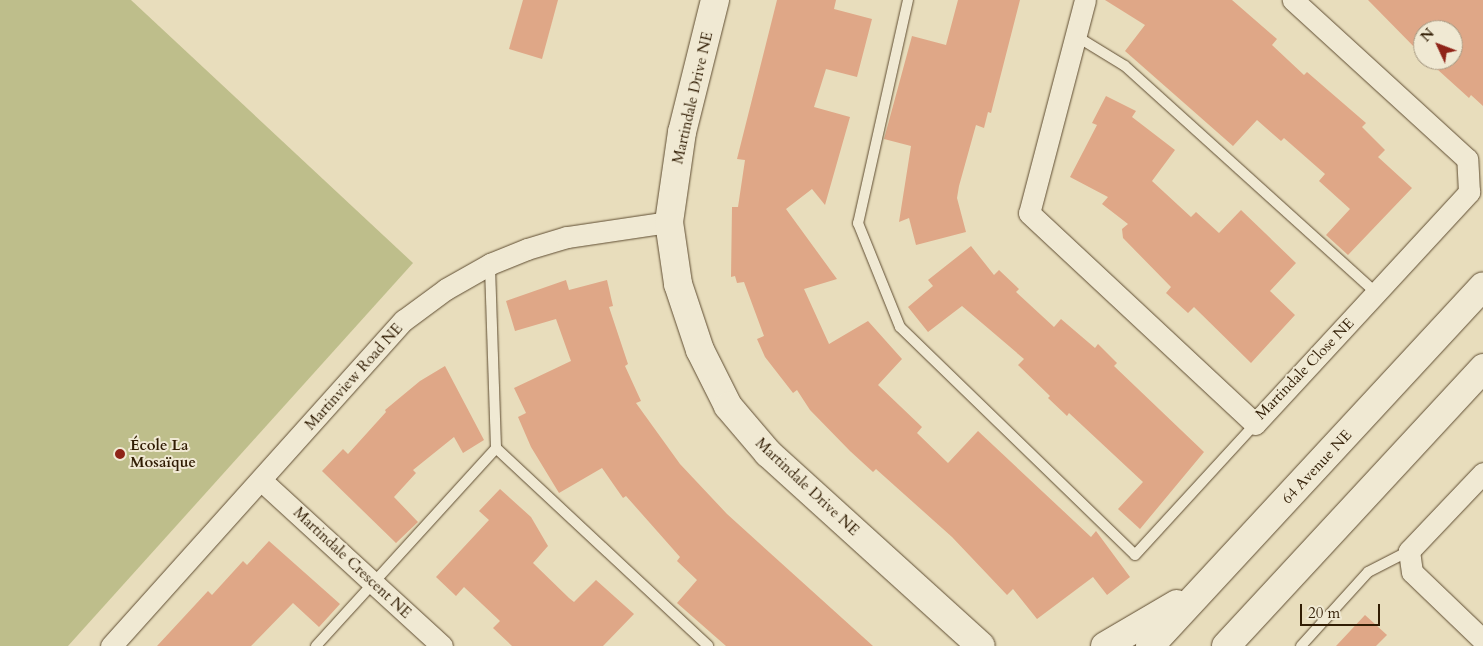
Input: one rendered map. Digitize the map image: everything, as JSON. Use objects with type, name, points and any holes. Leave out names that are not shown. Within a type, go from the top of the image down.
[{"type":"main road","name":"Martindale Drive NE","points":[[715,0],[682,132],[669,222],[678,284],[700,350],[728,406],[768,453],[981,646]]},
{"type":"main road","name":"64 Avenue NE","points":[[1150,646],[1483,287]]},
{"type":"main road","points":[[1226,646],[1483,368]]},
{"type":"main road","points":[[1105,646],[1208,585]]},
{"type":"street","name":"Martindale Close NE","points":[[1085,0],[1029,213],[1255,424],[1476,187],[1467,159],[1293,0]]},
{"type":"street","name":"Martinview Road NE","points":[[111,646],[262,481],[404,320],[446,289],[490,264],[567,237],[669,222]]},
{"type":"street","points":[[1483,473],[1409,551],[1412,572],[1483,640]]},
{"type":"street","name":"Martindale Crescent NE","points":[[262,481],[442,646]]},
{"type":"lane","points":[[908,0],[858,223],[900,327],[1135,555],[1255,424]]},
{"type":"lane","points":[[1076,36],[1126,66],[1377,294]]},
{"type":"lane","points":[[316,646],[496,448],[490,264]]},
{"type":"lane","points":[[496,448],[708,646]]},
{"type":"lane","points":[[1301,646],[1368,572],[1409,551]]},
{"type":"green space","name":"École La Mosaïque","points":[[0,0],[131,0],[413,263],[68,646],[0,646]]},
{"type":"building","points":[[523,0],[558,0],[542,59],[509,49]]},
{"type":"building","points":[[777,0],[836,0],[834,9],[872,19],[857,77],[826,69],[814,107],[850,117],[825,205],[812,189],[786,209],[837,279],[804,289],[829,344],[868,321],[902,359],[878,385],[922,427],[917,433],[948,463],[978,431],[1091,537],[1096,531],[1130,577],[1107,595],[1093,577],[1037,619],[1013,589],[1007,595],[952,537],[876,469],[873,472],[850,451],[810,410],[797,390],[793,393],[765,357],[757,339],[764,336],[744,282],[737,283],[735,276],[731,277],[732,207],[738,207],[745,160],[737,159]]},
{"type":"building","points":[[958,0],[1020,0],[991,113],[988,112],[984,128],[976,125],[959,186],[957,198],[966,232],[916,245],[909,218],[899,222],[911,146],[884,139],[912,36],[946,45]]},
{"type":"building","points":[[1105,0],[1232,0],[1277,39],[1272,45],[1304,75],[1307,72],[1366,123],[1362,127],[1385,150],[1378,157],[1412,188],[1348,255],[1326,235],[1350,209],[1319,181],[1325,174],[1284,138],[1281,141],[1257,120],[1233,146],[1125,51],[1145,25]]},
{"type":"building","points":[[1368,0],[1483,0],[1483,106],[1471,95],[1469,98],[1438,70],[1463,70],[1463,20],[1413,20],[1413,46]]},
{"type":"building","points":[[1106,96],[1136,111],[1132,117],[1175,150],[1152,181],[1191,217],[1196,212],[1219,233],[1241,210],[1296,263],[1270,291],[1295,315],[1251,363],[1194,307],[1188,313],[1166,293],[1171,287],[1123,238],[1122,229],[1128,224],[1102,204],[1108,197],[1070,177],[1097,125],[1092,123]]},
{"type":"building","points":[[971,246],[994,275],[999,270],[1019,289],[1016,292],[1054,327],[1061,319],[1095,348],[1098,344],[1117,363],[1114,366],[1204,452],[1140,529],[1118,509],[1143,482],[1069,413],[1067,416],[1048,398],[1050,396],[1018,365],[1024,359],[962,306],[928,332],[908,307],[933,286],[928,280]]},
{"type":"building","points":[[566,280],[569,290],[607,280],[613,306],[609,307],[628,364],[625,366],[641,401],[636,403],[680,464],[727,514],[873,646],[726,646],[677,603],[697,580],[677,561],[680,557],[626,496],[623,498],[602,468],[559,493],[531,447],[518,417],[526,413],[514,388],[571,361],[556,319],[515,331],[506,301]]},
{"type":"building","points":[[445,366],[484,440],[463,453],[454,437],[413,470],[416,473],[394,497],[418,522],[396,543],[322,471],[343,449],[348,454],[386,412],[385,410],[420,381]]},
{"type":"building","points":[[500,489],[531,517],[548,546],[533,563],[569,598],[574,602],[596,580],[634,614],[603,646],[512,646],[493,628],[500,621],[464,587],[456,596],[436,577],[489,520],[479,511]]},
{"type":"building","points":[[269,541],[340,604],[319,627],[293,603],[251,646],[157,646],[208,591],[212,595],[243,561],[247,565]]},
{"type":"building","points":[[1365,615],[1387,635],[1376,646],[1336,646]]},
{"type":"place","name":"École La Mosaïque","points":[[120,454]]}]
